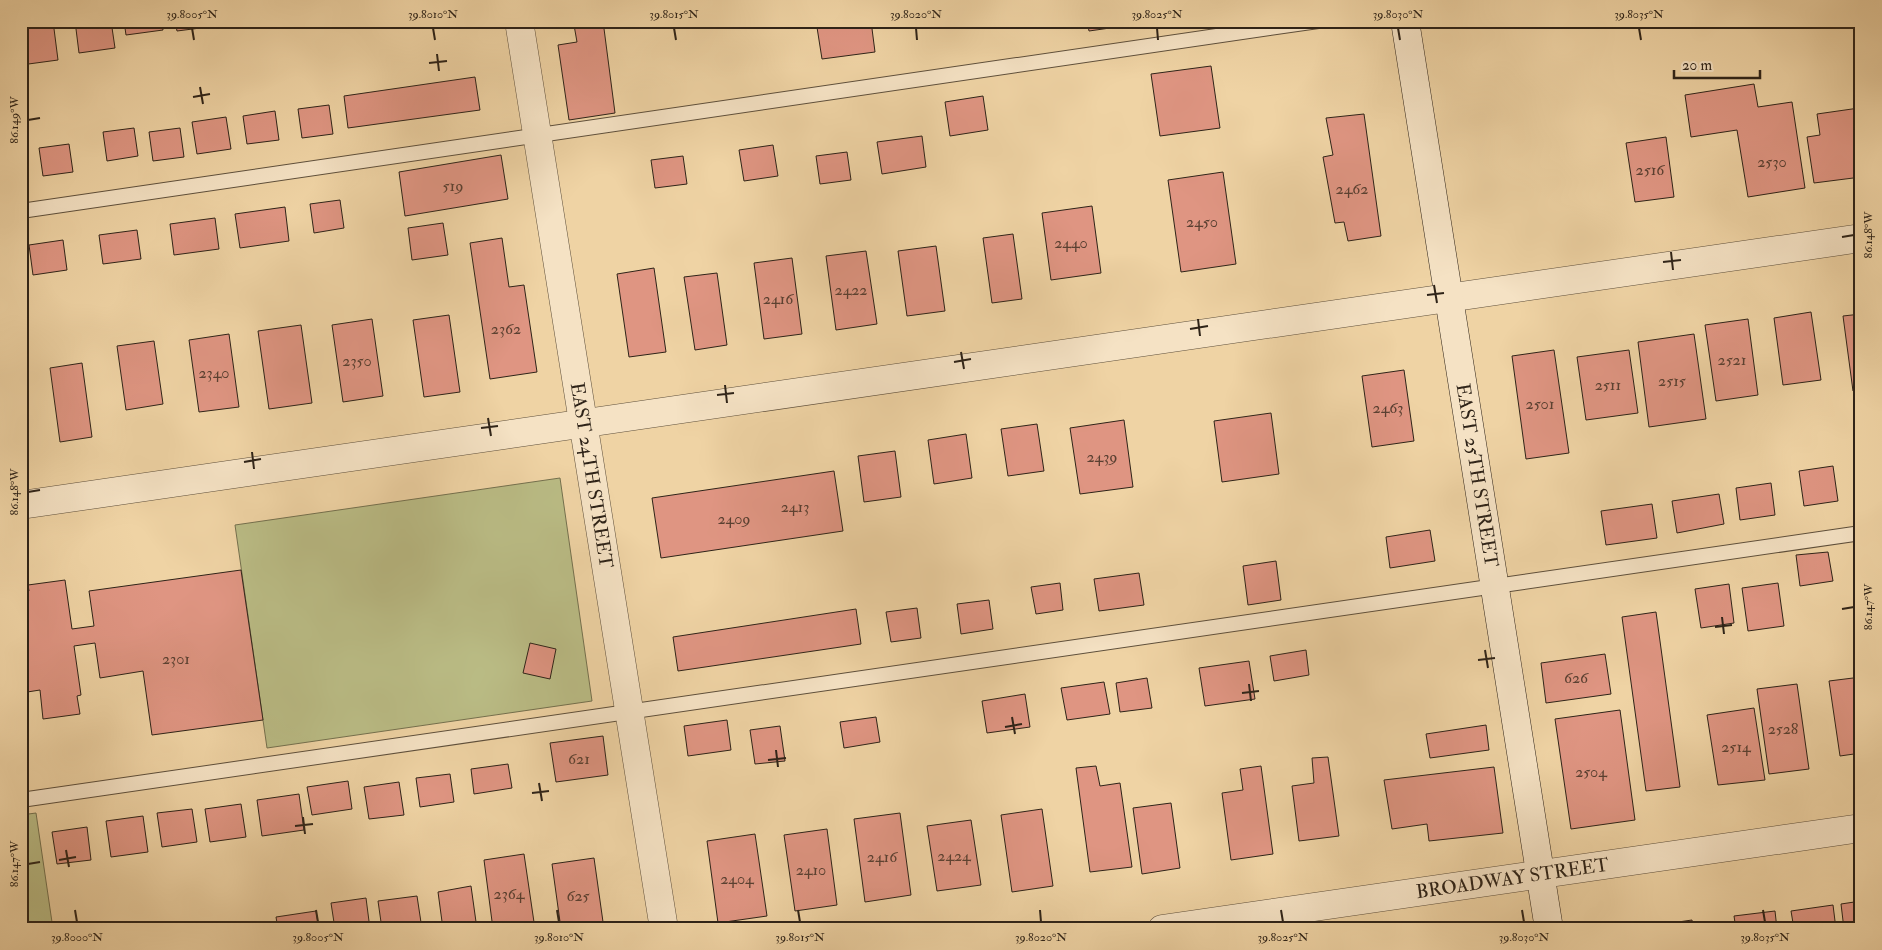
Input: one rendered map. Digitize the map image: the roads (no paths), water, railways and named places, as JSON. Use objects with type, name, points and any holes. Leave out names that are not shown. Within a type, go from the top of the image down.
[{"type":"street","name":"EAST 24TH STREET","points":[[519,21],[664,929]]},
{"type":"street","name":"EAST 25TH STREET","points":[[1404,21],[1549,929]]},
{"type":"street","points":[[21,505],[1861,238]]},
{"type":"street","name":"BROADWAY STREET","points":[[1162,929],[1861,828]]},
{"type":"lane","points":[[21,211],[1318,21]]},
{"type":"lane","points":[[21,800],[1861,533]]}]
